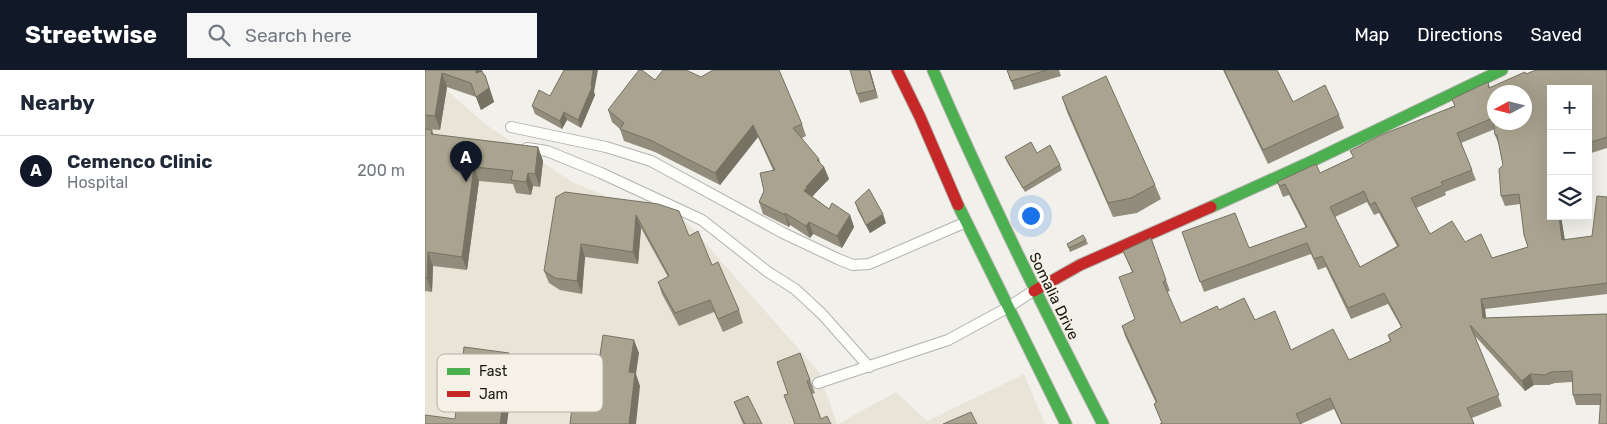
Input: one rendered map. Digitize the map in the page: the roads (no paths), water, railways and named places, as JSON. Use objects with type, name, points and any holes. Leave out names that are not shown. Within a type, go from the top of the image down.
[{"type":"main road","points":[[897,70],[920,117],[965,222],[1066,424]]},
{"type":"main road","name":"Somalia Drive","points":[[933,70],[965,144],[1034,291],[1103,424]]},
{"type":"main road","points":[[1034,291],[1080,265],[1306,164],[1502,70]]},
{"type":"lane","points":[[511,127],[606,147],[651,161],[783,233],[853,265],[869,264],[965,222]]},
{"type":"lane","points":[[518,147],[547,151],[601,172],[701,220],[768,272],[795,289],[822,314],[869,367]]},
{"type":"lane","points":[[818,383],[948,340],[1034,291]]},
{"type":"place","name":"Cemenco Clinic","points":[[466,182]]}]
